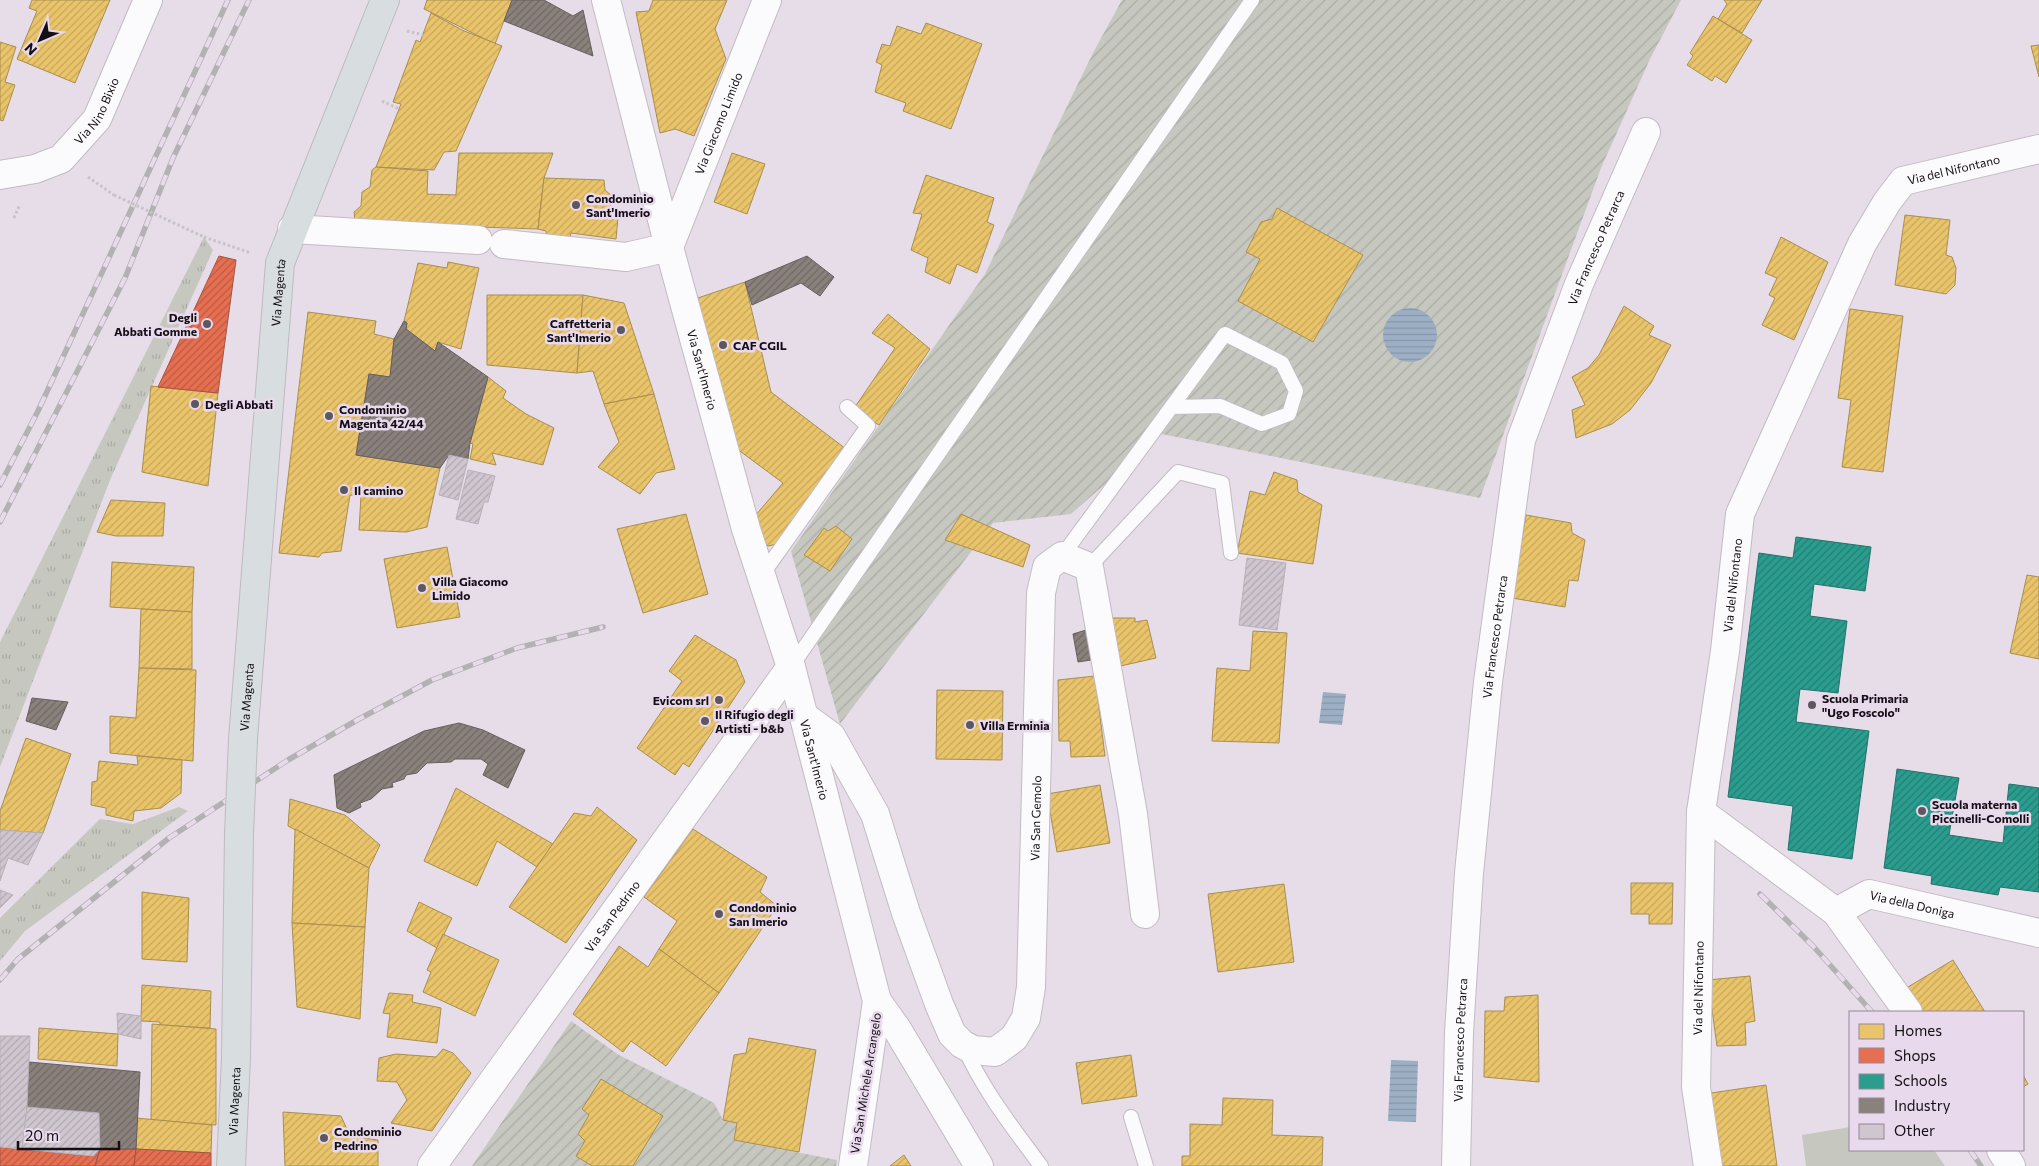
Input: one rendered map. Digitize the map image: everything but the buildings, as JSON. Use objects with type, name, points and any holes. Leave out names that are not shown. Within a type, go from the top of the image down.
[{"type":"main road","name":"Via Magenta","points":[[232,1166],[236,1058],[239,834],[243,738],[280,263],[385,0]]},
{"type":"street","name":"Via Nino Bixio","points":[[0,175],[35,169],[61,159],[97,119],[148,0]]},
{"type":"street","name":"Via Sant'Imerio","points":[[606,0],[669,247],[746,529],[791,667],[793,682],[805,717],[877,1001],[897,1029],[979,1166]]},
{"type":"street","name":"Via Giacomo Limido","points":[[669,247],[768,0]]},
{"type":"street","name":"Via Francesco Petrarca","points":[[1456,1166],[1459,1033],[1470,873],[1489,672],[1520,440],[1579,284],[1646,132]]},
{"type":"street","name":"Via del Nifontano","points":[[1708,1166],[1696,1087],[1701,812],[1725,651],[1740,514],[1862,244],[1887,202],[1903,181],[2039,149]]},
{"type":"street","points":[[292,229],[491,242],[626,257],[669,247]]},
{"type":"street","points":[[1062,556],[1089,567],[1133,814],[1145,914]]},
{"type":"street","name":"Via San Gemolo","points":[[962,1044],[973,1050],[995,1052],[1014,1038],[1026,1018],[1031,987],[1034,932],[1041,593],[1047,567],[1062,556]]},
{"type":"street","name":"Via San Pedrino","points":[[432,1166],[791,667]]},
{"type":"street","points":[[805,717],[831,736],[875,814],[906,913],[939,1004],[952,1034],[962,1044]]},
{"type":"street","points":[[1701,812],[1836,912],[1907,1011]]},
{"type":"street","name":"Via della Doniga","points":[[1836,912],[1869,894],[2039,933]]},
{"type":"street","name":"Via San Michele Arcangelo","points":[[853,1166],[877,1001]]},
{"type":"street","points":[[2001,1151],[2011,1166]]},
{"type":"lane","points":[[791,667],[1252,0]]},
{"type":"lane","points":[[1062,556],[1225,334],[1282,363],[1296,391],[1290,414],[1262,424],[1220,406],[1172,407]]},
{"type":"lane","points":[[762,575],[868,426],[847,407]]},
{"type":"lane","points":[[1089,567],[1178,472],[1222,484],[1231,553]]},
{"type":"lane","points":[[962,1044],[974,1069],[1041,1166]]},
{"type":"lane","points":[[1131,1117],[1146,1166]]},
{"type":"path","points":[[406,31],[423,35]]},
{"type":"path","points":[[382,101],[400,109]]},
{"type":"path","points":[[87,176],[114,195],[204,237],[242,250]]},
{"type":"path","points":[[14,218],[22,201]]},
{"type":"green space","points":[[1122,0],[1681,0],[1650,59],[1601,168],[1480,498],[1162,434],[1071,514],[993,523],[840,724],[791,551],[985,274],[1094,51]]},
{"type":"green space","points":[[204,237],[213,250],[110,480],[0,767],[0,642]]},
{"type":"green space","points":[[179,807],[188,811],[25,931],[0,961],[0,918],[100,819],[133,824]]},
{"type":"green space","points":[[571,1021],[619,1055],[714,1103],[723,1120],[737,1123],[734,1140],[837,1160],[836,1166],[472,1166]]},
{"type":"green space","points":[[1849,1127],[1849,1151],[1935,1151],[1945,1166],[1806,1166],[1802,1135]]},
{"type":"water","points":[[1405,308],[1415,308],[1425,312],[1433,320],[1437,335],[1433,350],[1425,358],[1415,362],[1405,362],[1395,358],[1387,350],[1383,340],[1383,330],[1387,320],[1395,312]]},
{"type":"water","points":[[1323,692],[1346,694],[1342,725],[1319,723]]},
{"type":"water","points":[[1391,1060],[1418,1061],[1416,1122],[1388,1121]]},
{"type":"railway","points":[[0,485],[38,411],[228,0]]},
{"type":"railway","points":[[0,522],[125,278],[173,158],[249,0]]},
{"type":"railway","points":[[0,980],[18,959],[169,838],[288,760],[432,680],[517,648],[603,627]]},
{"type":"railway","points":[[1760,894],[1813,946],[1871,1011]]},
{"type":"railway","points":[[1971,1151],[1981,1166]]},
{"type":"place","name":"Condominio Sant'Imerio","points":[[576,205]]},
{"type":"place","name":"Degli Abbati Gomme","points":[[207,324]]},
{"type":"place","name":"Caffetteria Sant'Imerio","points":[[621,330]]},
{"type":"place","name":"CAF CGIL","points":[[723,345]]},
{"type":"place","name":"Degli Abbati","points":[[195,404]]},
{"type":"place","name":"Condominio Magenta 42/44","points":[[329,416]]},
{"type":"place","name":"Il camino","points":[[344,490]]},
{"type":"place","name":"Villa Giacomo Limido","points":[[422,588]]},
{"type":"place","name":"Evicom srl","points":[[719,700]]},
{"type":"place","name":"Scuola Primaria \"Ugo Foscolo\"","points":[[1812,705]]},
{"type":"place","name":"Il Rifugio degli Artisti - b&b","points":[[705,721]]},
{"type":"place","name":"Villa Erminia","points":[[970,725]]},
{"type":"place","name":"Scuola materna Piccinelli-Comolli","points":[[1922,811]]},
{"type":"place","name":"Condominio San Imerio","points":[[719,914]]},
{"type":"place","name":"Condominio Pedrino","points":[[324,1138]]}]
